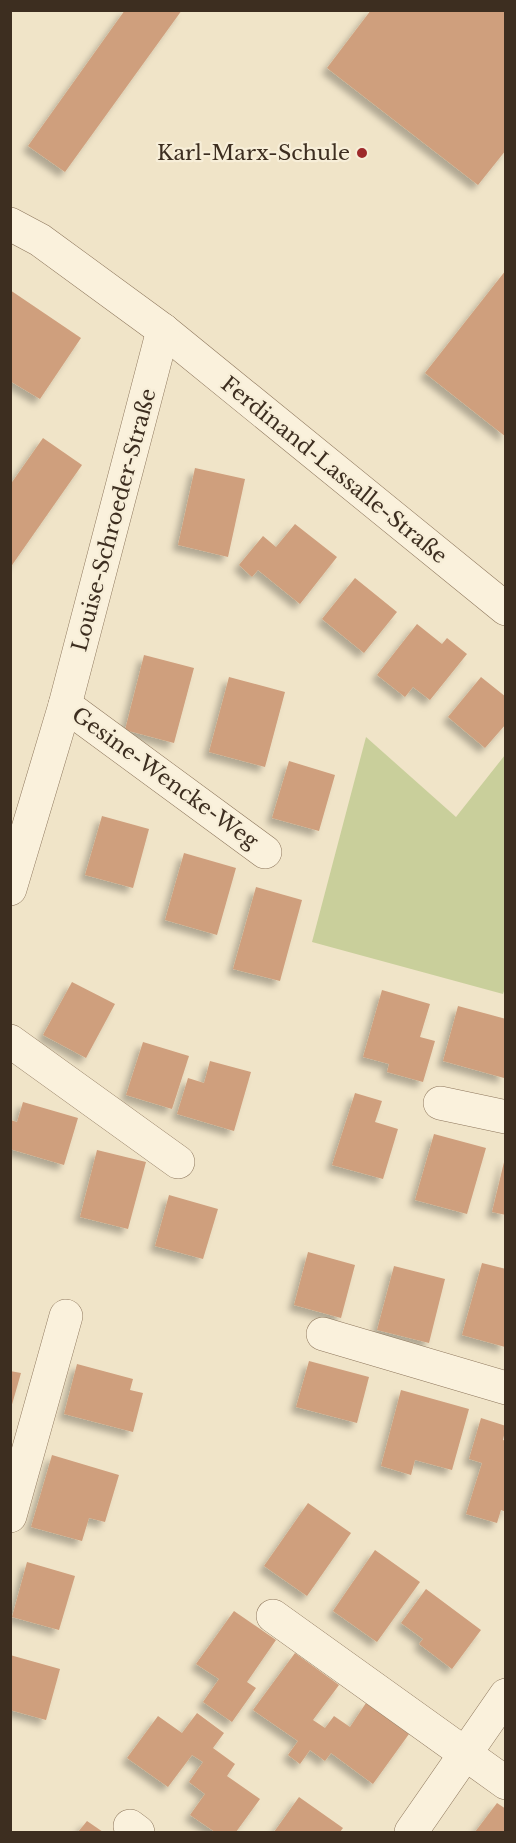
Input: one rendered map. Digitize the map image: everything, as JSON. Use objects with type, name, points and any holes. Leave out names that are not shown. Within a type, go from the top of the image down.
[{"type":"street","points":[[10,224],[40,240],[163,330]]},
{"type":"street","name":"Ferdinand-Lassalle-Straße","points":[[163,330],[506,609]]},
{"type":"street","name":"Louise-Schroeder-Straße","points":[[10,889],[65,705],[163,330]]},
{"type":"street","name":"Gesine-Wencke-Weg","points":[[65,705],[265,852]]},
{"type":"street","points":[[10,1041],[178,1162]]},
{"type":"street","points":[[440,1102],[506,1117]]},
{"type":"street","points":[[10,1516],[66,1316]]},
{"type":"street","points":[[323,1334],[506,1388]]},
{"type":"street","points":[[273,1616],[506,1783]]},
{"type":"street","points":[[411,1833],[506,1695]]},
{"type":"green space","points":[[366,737],[456,817],[505,755],[506,985],[503,994],[312,942]]},
{"type":"building","points":[[125,10],[182,10],[65,172],[28,146]]},
{"type":"building","points":[[371,10],[506,10],[506,150],[478,185],[327,68]]},
{"type":"building","points":[[506,270],[506,437],[425,373]]},
{"type":"building","points":[[10,290],[81,338],[40,399],[10,381]]},
{"type":"building","points":[[43,438],[82,465],[10,568],[10,485]]},
{"type":"building","points":[[195,468],[245,479],[228,557],[178,545]]},
{"type":"building","points":[[295,524],[337,557],[300,604],[258,570],[252,577],[239,565],[263,536],[276,547]]},
{"type":"building","points":[[355,578],[397,612],[364,653],[322,619]]},
{"type":"building","points":[[417,624],[442,644],[447,638],[467,654],[430,700],[413,687],[405,697],[377,675]]},
{"type":"building","points":[[144,655],[194,668],[174,743],[125,730]]},
{"type":"building","points":[[229,677],[285,692],[265,767],[209,752]]},
{"type":"building","points":[[481,677],[506,697],[506,724],[485,748],[448,717]]},
{"type":"building","points":[[289,761],[335,775],[319,831],[272,818]]},
{"type":"building","points":[[102,816],[149,829],[133,888],[85,875]]},
{"type":"building","points":[[184,853],[236,868],[217,935],[165,920]]},
{"type":"building","points":[[256,887],[302,900],[280,981],[233,969]]},
{"type":"building","points":[[72,982],[115,1004],[86,1058],[43,1035]]},
{"type":"building","points":[[382,990],[430,1004],[420,1037],[435,1041],[423,1082],[387,1072],[389,1064],[363,1057]]},
{"type":"building","points":[[458,1006],[506,1019],[504,1078],[443,1061]]},
{"type":"building","points":[[143,1042],[189,1056],[172,1109],[126,1095]]},
{"type":"building","points":[[210,1061],[251,1072],[234,1131],[177,1114],[188,1078],[204,1083]]},
{"type":"building","points":[[355,1093],[382,1101],[375,1122],[398,1129],[383,1179],[332,1165]]},
{"type":"building","points":[[23,1102],[78,1118],[64,1165],[10,1149],[10,1120],[17,1122]]},
{"type":"building","points":[[434,1134],[486,1148],[467,1214],[415,1200]]},
{"type":"building","points":[[97,1150],[146,1162],[128,1229],[80,1217]]},
{"type":"building","points":[[506,1158],[506,1215],[492,1212]]},
{"type":"building","points":[[169,1195],[218,1209],[203,1259],[155,1246]]},
{"type":"building","points":[[308,1252],[355,1265],[341,1318],[294,1305]]},
{"type":"building","points":[[482,1263],[506,1269],[505,1347],[462,1335]]},
{"type":"building","points":[[394,1266],[445,1279],[429,1343],[377,1330]]},
{"type":"building","points":[[309,1361],[369,1377],[357,1423],[296,1407]]},
{"type":"building","points":[[77,1364],[133,1379],[130,1390],[143,1393],[133,1432],[64,1414]]},
{"type":"building","points":[[10,1371],[21,1373],[11,1408],[10,1408]]},
{"type":"building","points":[[401,1390],[469,1409],[452,1470],[415,1460],[411,1475],[381,1466]]},
{"type":"building","points":[[481,1418],[506,1426],[503,1440],[506,1441],[506,1512],[501,1510],[497,1523],[466,1514],[482,1463],[469,1459]]},
{"type":"building","points":[[52,1455],[119,1475],[105,1522],[89,1518],[82,1541],[31,1527]]},
{"type":"building","points":[[308,1503],[351,1533],[307,1596],[264,1566]]},
{"type":"building","points":[[375,1550],[420,1582],[377,1642],[333,1611]]},
{"type":"building","points":[[27,1562],[75,1576],[59,1630],[12,1617]]},
{"type":"building","points":[[426,1589],[481,1630],[452,1669],[419,1644],[423,1639],[401,1623]]},
{"type":"building","points":[[234,1611],[276,1640],[247,1682],[256,1688],[232,1722],[203,1702],[219,1679],[196,1664]]},
{"type":"building","points":[[295,1653],[339,1685],[313,1720],[325,1728],[334,1716],[350,1727],[366,1703],[409,1734],[373,1784],[331,1753],[325,1761],[310,1750],[300,1764],[288,1755],[298,1741],[253,1710]]},
{"type":"building","points":[[10,1655],[60,1669],[46,1720],[10,1710]]},
{"type":"building","points":[[197,1713],[224,1733],[213,1748],[235,1764],[227,1776],[260,1799],[236,1832],[215,1832],[190,1815],[205,1794],[189,1782],[203,1762],[192,1755],[168,1787],[127,1758],[158,1716],[182,1733]]},
{"type":"building","points":[[299,1797],[343,1828],[340,1832],[274,1832]]},
{"type":"building","points":[[497,1803],[506,1809],[506,1832],[475,1832]]},
{"type":"building","points":[[87,1821],[103,1832],[78,1832]]},
{"type":"place","name":"Karl-Marx-Schule","points":[[362,153]]}]
